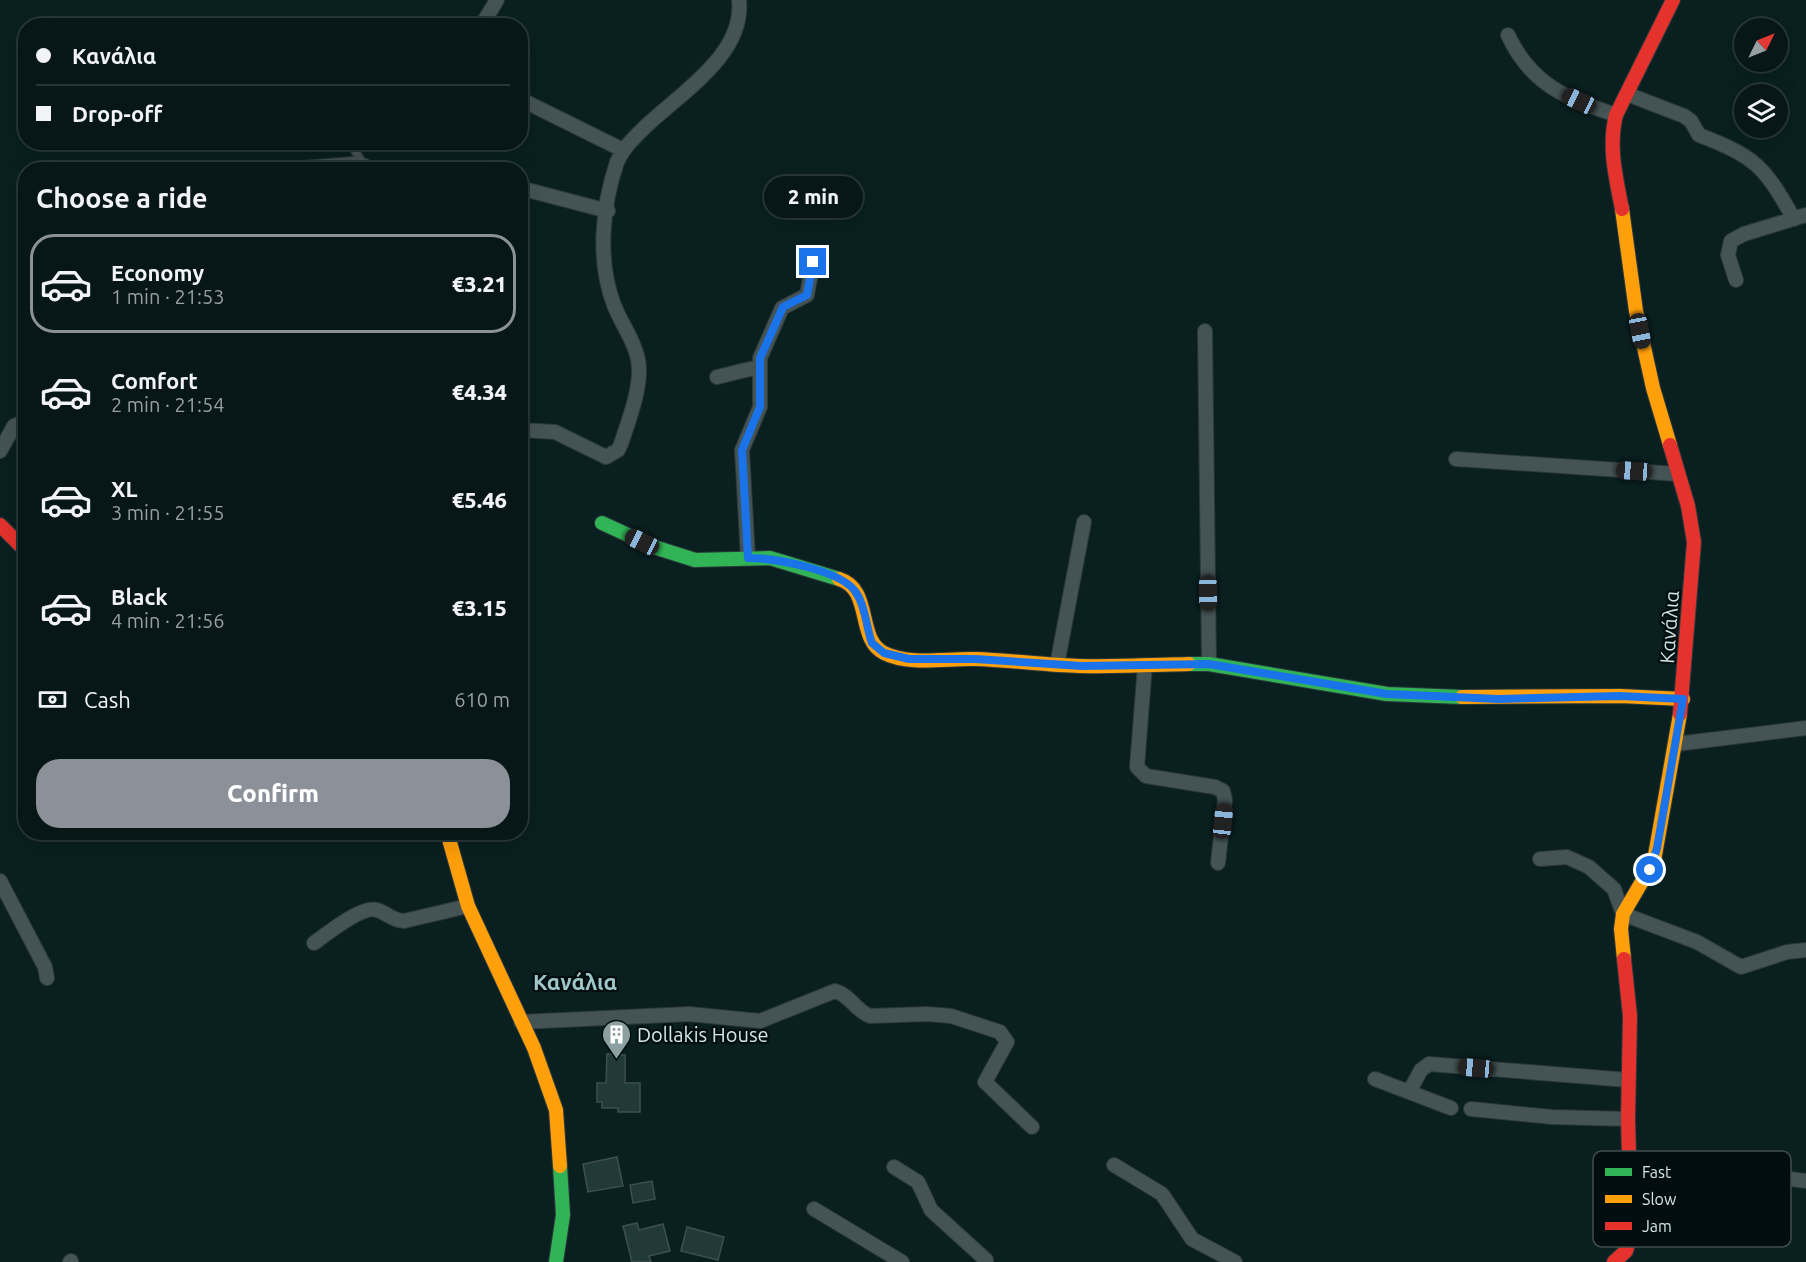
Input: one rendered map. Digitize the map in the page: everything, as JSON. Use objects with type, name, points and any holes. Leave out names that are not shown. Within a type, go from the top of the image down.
[{"type":"street","points":[[486,18],[497,0]]},
{"type":"street","points":[[528,430],[555,432],[606,457],[613,455],[621,444],[639,369],[633,345],[614,304],[604,269],[603,245],[616,168],[623,150],[719,57],[732,38],[738,17],[739,0]]},
{"type":"street","name":"Κανάλια","points":[[1629,1151],[1630,1032],[1620,941],[1623,914],[1654,861],[1676,744],[1683,699],[1695,542],[1688,506],[1653,388],[1636,311],[1627,232],[1612,161],[1612,131],[1616,115],[1673,0]]},
{"type":"street","points":[[1508,35],[1524,66],[1543,82],[1579,101],[1616,115]]},
{"type":"street","points":[[1627,94],[1684,116],[1691,121],[1699,135],[1725,144],[1757,164],[1800,217],[1744,234],[1731,242],[1728,255],[1736,280]]},
{"type":"street","points":[[528,103],[623,150]]},
{"type":"street","points":[[528,190],[608,212]]},
{"type":"street","points":[[748,558],[742,450],[760,407],[759,367],[780,310],[788,303],[807,295],[813,262]]},
{"type":"street","points":[[1205,331],[1209,664]]},
{"type":"street","points":[[717,377],[759,367]]},
{"type":"street","points":[[0,451],[14,426],[18,424]]},
{"type":"street","points":[[1456,459],[1678,474]]},
{"type":"street","points":[[1057,665],[1084,522]]},
{"type":"street","points":[[602,523],[654,548],[695,560],[748,558],[777,560],[847,581],[860,599],[872,643],[894,657],[1008,660],[1057,665],[1209,664],[1387,694],[1498,699],[1620,696],[1683,699]]},
{"type":"street","points":[[0,525],[18,543]]},
{"type":"street","points":[[1145,665],[1137,767],[1146,776],[1215,787],[1223,791],[1225,800],[1218,863]]},
{"type":"street","points":[[1676,744],[1806,728]]},
{"type":"street","points":[[449,840],[468,906],[546,1080],[558,1120],[563,1215],[556,1262]]},
{"type":"street","points":[[1540,859],[1567,856],[1589,867],[1611,885],[1623,914],[1697,942],[1741,967],[1787,952],[1806,950]]},
{"type":"street","points":[[0,881],[45,967],[47,978]]},
{"type":"street","points":[[314,943],[365,910],[378,910],[396,920],[404,921],[468,906]]},
{"type":"street","points":[[521,1022],[689,1014],[760,1021],[835,991],[844,994],[862,1013],[870,1016],[927,1014],[951,1016],[1000,1032],[1007,1042],[985,1082],[1032,1127]]},
{"type":"street","points":[[1410,1092],[1421,1070],[1430,1064],[1628,1080]]},
{"type":"street","points":[[1375,1079],[1451,1108]]},
{"type":"street","points":[[1470,1109],[1552,1117],[1628,1119]]},
{"type":"street","points":[[1114,1165],[1162,1194],[1192,1239],[1235,1262]]},
{"type":"street","points":[[894,1167],[918,1182],[931,1210],[986,1261]]},
{"type":"street","points":[[1791,1179],[1806,1181]]},
{"type":"street","points":[[814,1209],[902,1262]]},
{"type":"building","points":[[607,1054],[625,1055],[625,1083],[640,1083],[640,1112],[618,1112],[618,1108],[602,1108],[602,1102],[597,1102],[597,1083],[606,1083]]},
{"type":"building","points":[[617,1157],[623,1186],[588,1192],[583,1164]]},
{"type":"building","points":[[652,1181],[655,1199],[633,1203],[630,1185]]},
{"type":"building","points":[[637,1223],[639,1230],[663,1224],[670,1251],[649,1256],[651,1262],[632,1262],[623,1226]]},
{"type":"building","points":[[687,1227],[724,1237],[718,1260],[681,1251]]},
{"type":"traffic: fast","points":[[602,523],[654,547],[695,560],[770,558],[839,579]]},
{"type":"traffic: fast","points":[[1189,664],[1209,664],[1387,694],[1462,697]]},
{"type":"traffic: fast","points":[[556,1262],[563,1215],[560,1166]]},
{"type":"traffic: slow","points":[[1622,209],[1636,311],[1653,388],[1670,445]]},
{"type":"traffic: slow","points":[[839,579],[850,584],[856,593],[875,646],[894,657],[917,660],[975,659],[1080,666],[1189,664]]},
{"type":"traffic: slow","points":[[1462,697],[1620,696],[1683,699]]},
{"type":"traffic: slow","points":[[1624,959],[1621,929],[1623,914],[1654,861],[1680,714]]},
{"type":"traffic: slow","points":[[449,840],[468,906],[534,1048],[556,1110],[560,1166]]},
{"type":"traffic: jam","points":[[1622,209],[1613,151],[1616,115],[1673,0]]},
{"type":"traffic: jam","points":[[1670,445],[1688,506],[1694,542],[1680,714]]},
{"type":"traffic: jam","points":[[0,525],[18,543]]},
{"type":"traffic: jam","points":[[1624,959],[1630,1016],[1629,1151]]},
{"type":"traffic: jam","points":[[1614,1262],[1627,1247]]},
{"type":"place","name":"Dollakis House","points":[[616,1060]]},
{"type":"district","name":"Κανάλια","points":[[575,981]]},
{"type":"route","points":[[813,262],[807,295],[800,300],[788,303],[780,310],[759,364],[760,407],[742,450],[748,558],[777,560],[847,581],[860,599],[872,643],[884,653],[894,657],[1008,660],[1082,666],[1196,663],[1387,694],[1498,699],[1648,696],[1683,699],[1657,848],[1650,870]]}]
